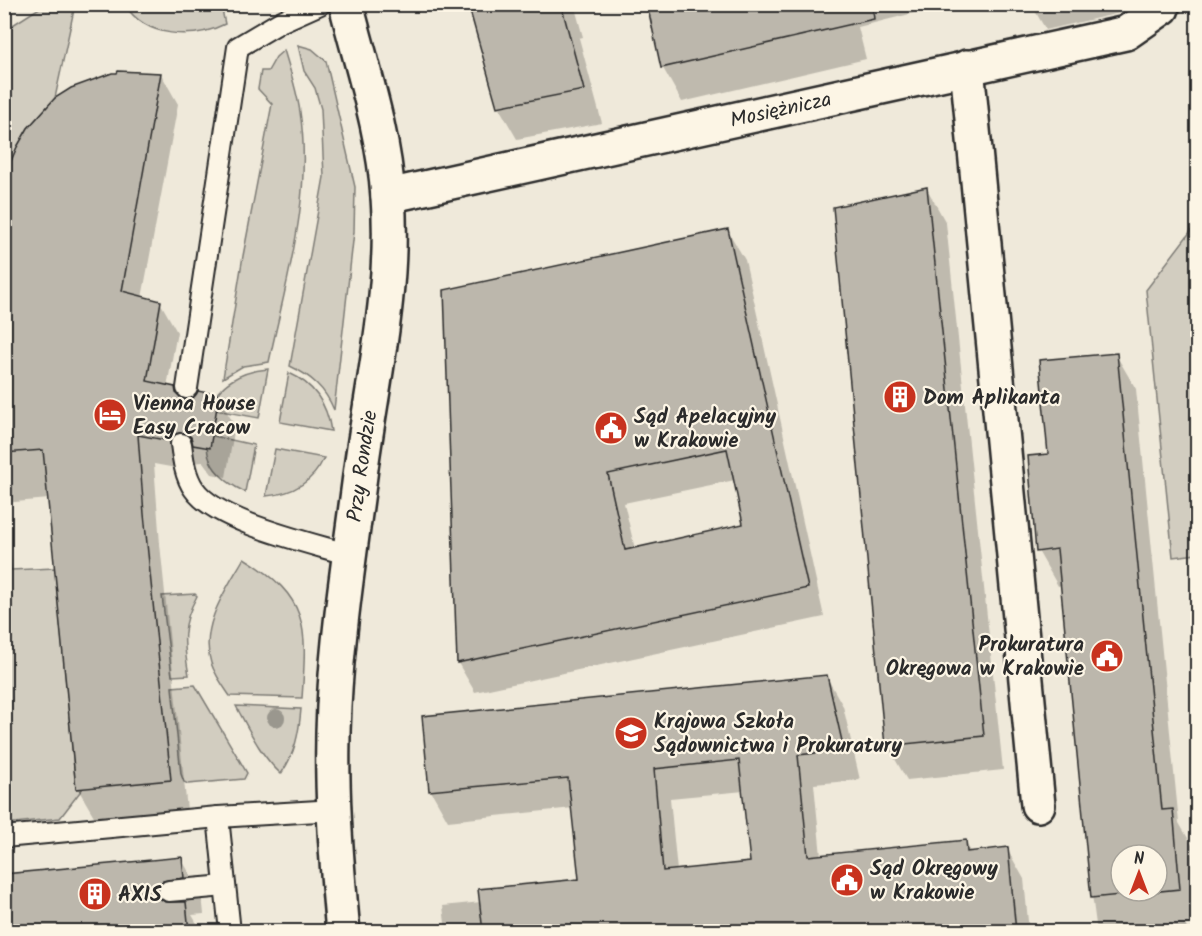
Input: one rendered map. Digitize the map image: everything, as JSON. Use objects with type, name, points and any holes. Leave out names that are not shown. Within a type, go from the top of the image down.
[{"type":"street","name":"Przy Rondzie","points":[[343,932],[335,810],[334,706],[350,555],[386,284],[389,230],[388,196],[382,148],[346,4]]},
{"type":"street","name":"Mosiężnicza","points":[[388,196],[1126,33],[1165,6]]},
{"type":"street","points":[[967,67],[1038,805]]},
{"type":"lane","points":[[187,388],[238,47],[282,21],[320,4]]},
{"type":"lane","points":[[181,444],[187,476],[194,490],[207,502],[246,523],[350,555]]},
{"type":"lane","points":[[4,837],[218,817],[335,810]]},
{"type":"lane","points":[[218,817],[230,932]]},
{"type":"lane","points":[[169,891],[225,886]]},
{"type":"shaded area","points":[[44,5],[75,5],[55,98],[28,128],[17,147],[5,177],[5,30]]},
{"type":"shaded area","points":[[125,5],[221,5],[225,24],[199,32],[171,33],[145,24]]},
{"type":"shaded area","points":[[298,45],[312,49],[326,61],[355,187],[354,232],[334,410],[326,395],[316,384],[290,366],[324,177],[321,109],[315,88],[304,71]]},
{"type":"shaded area","points":[[284,50],[299,104],[303,144],[303,175],[296,238],[269,362],[243,366],[223,378],[272,104],[258,89],[261,71],[268,71],[276,57]]},
{"type":"shaded area","points":[[1197,223],[1197,554],[1173,557],[1146,290]]},
{"type":"shaded area","points":[[268,369],[259,418],[210,409],[218,392],[232,380],[249,372]]},
{"type":"shaded area","points":[[289,373],[306,383],[318,396],[326,412],[331,431],[280,422]]},
{"type":"shaded area","points":[[209,435],[254,445],[245,492],[215,470],[208,454]]},
{"type":"shaded area","points":[[275,449],[324,458],[314,474],[301,485],[284,493],[266,496]]},
{"type":"shaded area","points":[[4,507],[11,570],[55,568],[76,789],[83,788],[60,818],[5,824]]},
{"type":"shaded area","points":[[244,558],[282,587],[293,601],[300,616],[304,652],[302,698],[230,696],[211,663],[208,649],[212,621],[223,595]]},
{"type":"shaded area","points":[[195,594],[197,596],[188,616],[185,634],[185,653],[189,675],[172,676],[162,596]]},
{"type":"shaded area","points":[[195,685],[247,773],[244,779],[188,784],[184,782],[181,774],[172,687]]},
{"type":"shaded area","points":[[236,706],[301,709],[295,743],[290,759],[281,774],[261,751]]},
{"type":"building","points":[[468,4],[561,4],[584,90],[497,107]]},
{"type":"building","points":[[647,4],[872,4],[874,19],[661,68]]},
{"type":"building","name":"Vienna House Easy Cracow","points":[[118,71],[161,73],[122,291],[161,301],[147,381],[175,387],[176,393],[185,400],[192,399],[198,391],[219,395],[210,448],[193,445],[191,437],[185,433],[174,434],[170,441],[138,435],[171,780],[76,789],[43,450],[4,453],[4,177],[28,128],[55,98],[71,88]]},
{"type":"building","name":"Dom Aplikanta","points":[[927,187],[984,736],[885,746],[833,207]]},
{"type":"building","name":"Sąd Apelacyjny w Krakowie","points":[[728,229],[808,588],[457,663],[444,290]],"holes":[[[727,449],[743,524],[625,550],[608,474]]]},
{"type":"building","name":"Prokuratura Okręgowa w Krakowie","points":[[1117,353],[1162,810],[1173,809],[1180,889],[1169,890],[1169,843],[1109,843],[1109,896],[1091,898],[1057,549],[1036,552],[1028,456],[1048,454],[1039,360]]},
{"type":"building","points":[[827,675],[844,750],[798,755],[808,856],[966,840],[967,852],[1008,847],[1016,932],[483,932],[478,889],[579,879],[568,778],[429,791],[422,716]],"holes":[[[739,760],[750,862],[663,871],[654,769]]]},
{"type":"building","name":"AXIS","points":[[182,857],[184,878],[163,881],[157,893],[165,902],[186,902],[189,932],[4,932],[4,874]]},
{"type":"place","name":"Dom Aplikanta","points":[[900,397]]},
{"type":"place","name":"Vienna House Easy Cracow","points":[[110,415]]},
{"type":"place","name":"Sąd Apelacyjny w Krakowie","points":[[611,428]]},
{"type":"place","name":"Prokuratura Okręgowa w Krakowie","points":[[1107,656]]},
{"type":"place","name":"Krajowa Szkoła Sądownictwa i Prokuratury","points":[[631,733]]},
{"type":"place","name":"Sąd Okręgowy w Krakowie","points":[[847,880]]},
{"type":"place","name":"AXIS","points":[[95,894]]}]
